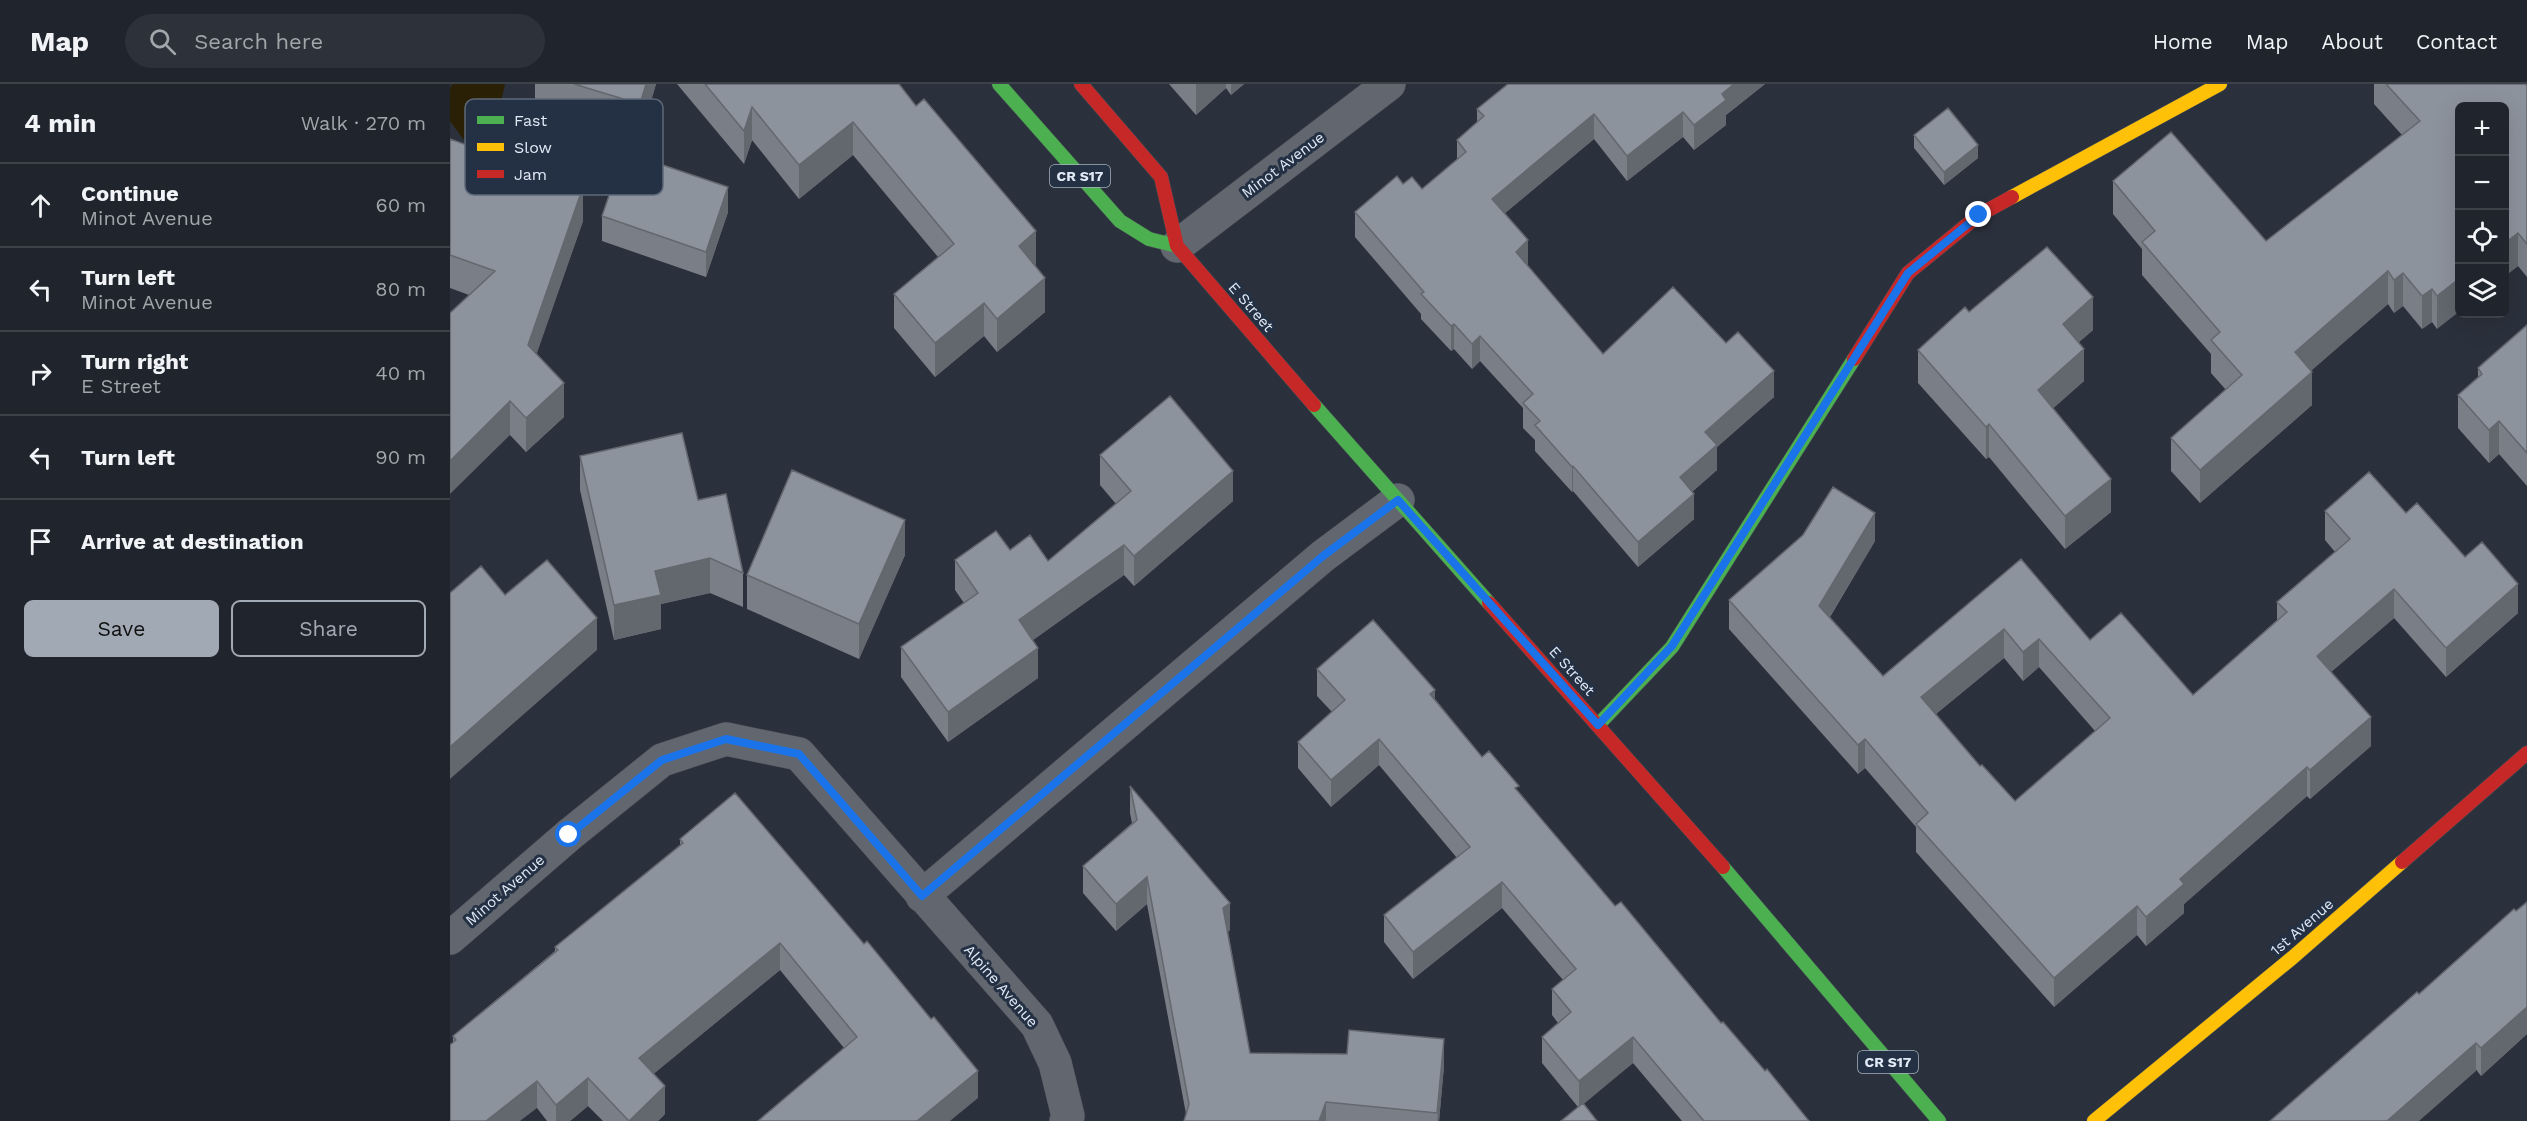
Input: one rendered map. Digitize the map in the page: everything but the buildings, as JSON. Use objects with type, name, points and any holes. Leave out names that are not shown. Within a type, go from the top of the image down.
[{"type":"main road","name":"CR S17","points":[[999,84],[1120,221],[1149,239],[1177,246]]},
{"type":"main road","name":"E Street","points":[[1081,84],[1161,177],[1177,246],[1598,725],[1939,1121]]},
{"type":"main road","points":[[1598,725],[1672,646],[1908,273],[1979,215],[2220,84]]},
{"type":"main road","name":"1st Avenue","points":[[2094,1121],[2292,958],[2527,753]]},
{"type":"street","name":"Minot Avenue","points":[[1177,246],[1389,84]]},
{"type":"street","points":[[922,896],[1323,556],[1398,500]]},
{"type":"street","name":"Minot Avenue","points":[[450,938],[569,835],[662,760],[726,739],[799,754],[922,896]]},
{"type":"street","name":"Alpine Avenue","points":[[922,896],[1037,1024],[1055,1063],[1068,1116],[1066,1121]]},
{"type":"shaded area","points":[[452,84],[505,84],[502,99],[465,99],[465,139],[450,121]]},
{"type":"traffic: fast","points":[[999,84],[1120,221],[1149,239],[1177,246]]},
{"type":"traffic: fast","points":[[1598,725],[1672,647],[1854,359]]},
{"type":"traffic: fast","points":[[1314,405],[1489,603]]},
{"type":"traffic: fast","points":[[1723,867],[1939,1121]]},
{"type":"traffic: slow","points":[[2012,197],[2220,84]]},
{"type":"traffic: slow","points":[[2094,1121],[2292,958],[2402,862]]},
{"type":"traffic: jam","points":[[1081,84],[1161,177],[1177,246],[1314,405]]},
{"type":"traffic: jam","points":[[1854,359],[1908,273],[1979,215],[2012,197]]},
{"type":"traffic: jam","points":[[1489,603],[1723,867]]},
{"type":"traffic: jam","points":[[2402,862],[2527,753]]},
{"type":"route","points":[[569,835],[662,760],[726,739],[799,754],[922,896],[1323,556],[1398,500],[1598,725],[1672,646],[1908,273],[1979,215]]}]
